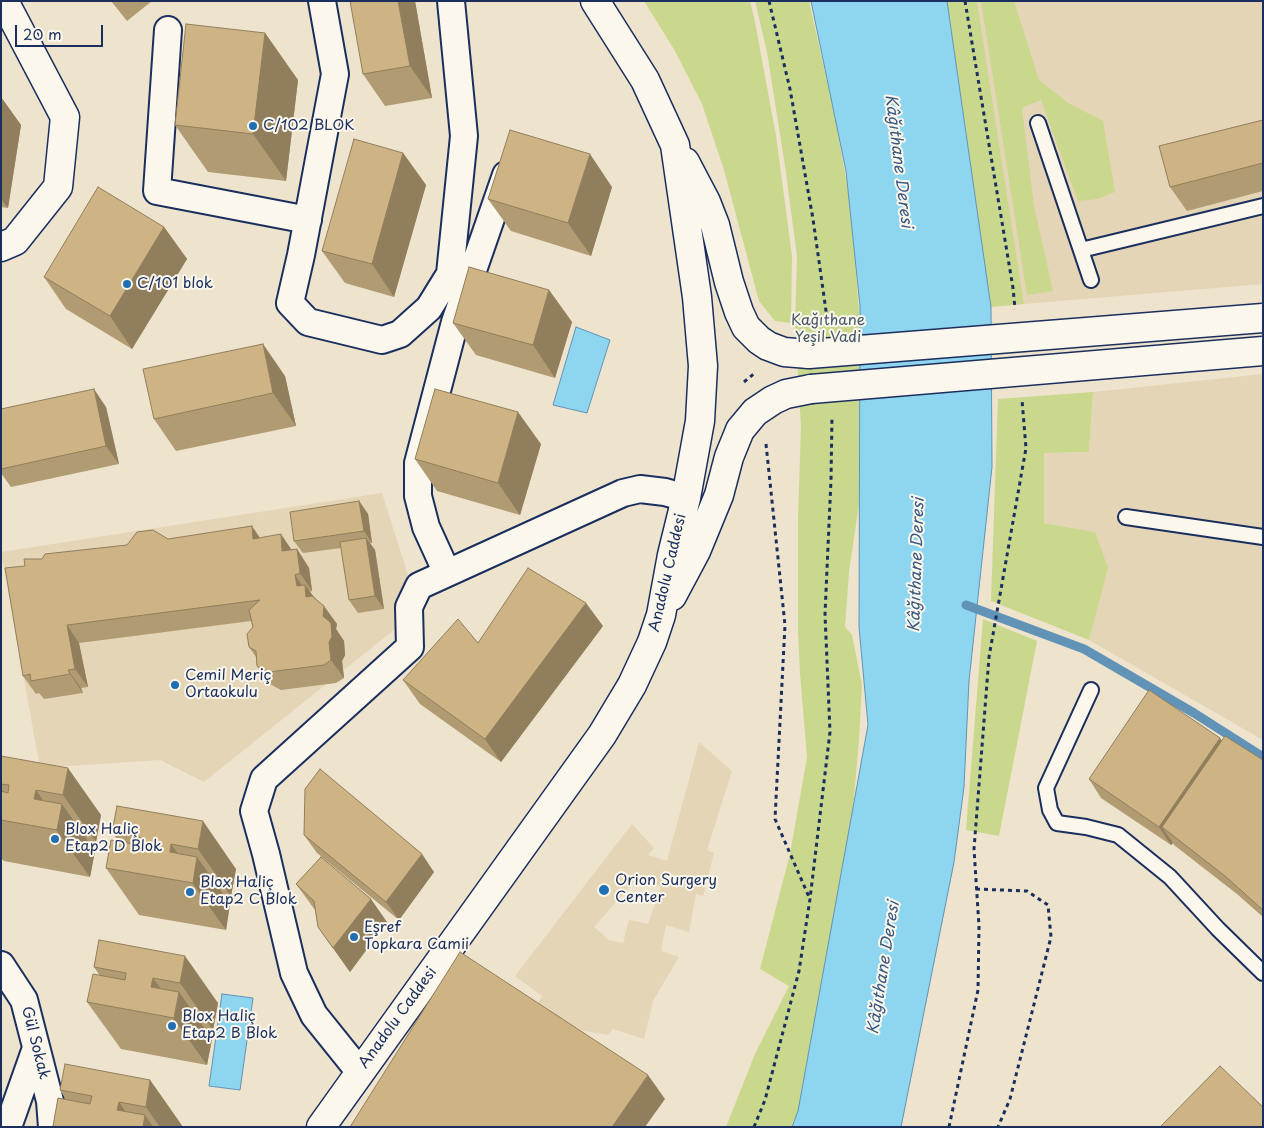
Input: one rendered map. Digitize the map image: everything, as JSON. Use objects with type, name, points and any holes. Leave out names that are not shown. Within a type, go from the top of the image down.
[{"type":"main road","points":[[1,247],[15,241],[58,187],[64,117],[4,1]]},
{"type":"main road","name":"Anadolu Caddesi","points":[[321,1127],[359,1071],[602,735],[632,685],[652,642],[661,615],[700,421],[703,366],[697,297],[675,145],[645,80],[595,1]]},
{"type":"main road","points":[[675,145],[694,178],[715,224],[728,282],[746,327],[768,346],[784,352],[809,354],[1263,318]]},
{"type":"main road","points":[[661,615],[696,551],[719,495],[729,457],[740,430],[755,412],[786,394],[812,389],[1263,351]]},
{"type":"street","points":[[322,1],[335,74],[308,220],[290,303],[308,322],[382,340],[400,334],[429,308],[450,274],[464,136],[451,1]]},
{"type":"street","points":[[168,30],[157,191],[308,220]]},
{"type":"street","points":[[447,573],[426,527],[418,496],[418,463],[455,322],[508,170]]},
{"type":"street","points":[[359,1071],[314,1015],[294,973],[254,811],[264,778],[410,647],[409,608],[420,586],[624,492],[640,489],[665,492],[686,498]]},
{"type":"street","name":"Gül Sokak","points":[[1,965],[24,1000],[50,1101],[52,1127]]},
{"type":"street","points":[[8,1127],[36,1048]]},
{"type":"lane","points":[[1038,123],[1091,280]]},
{"type":"lane","points":[[1081,250],[1263,206]]},
{"type":"lane","points":[[1126,517],[1263,537]]},
{"type":"lane","points":[[1091,690],[1046,788],[1050,810],[1057,823],[1086,827],[1118,835],[1170,877],[1218,929],[1263,973]]},
{"type":"path","points":[[769,1],[790,89],[813,219],[828,334]]},
{"type":"path","points":[[965,1],[1013,288],[1015,316]]},
{"type":"path","points":[[949,1127],[978,990],[979,926],[974,849],[990,657],[1026,448],[1022,391]]},
{"type":"path","points":[[754,1127],[765,1100],[799,971],[810,899],[830,732],[824,614],[831,487],[832,407]]},
{"type":"path","points":[[766,443],[785,625],[775,818],[810,899]]},
{"type":"path","points":[[976,889],[1027,891],[1048,905],[1051,937],[1010,1099],[998,1127]]},
{"type":"shaded area","points":[[977,1],[1263,1],[1263,284],[1024,304]]},
{"type":"shaded area","points":[[1263,374],[1263,740],[1089,640],[1107,568],[1095,532],[1044,523],[1044,453],[1089,452],[1093,392]]},
{"type":"shaded area","name":"Cemil Meriç Ortaokulu","points":[[382,493],[419,610],[204,782],[160,760],[40,768],[1,552]]},
{"type":"shaded area","name":"Orion Surgery Center","points":[[699,742],[732,771],[707,850],[714,853],[703,896],[696,894],[689,932],[666,925],[661,951],[679,957],[653,1001],[644,1039],[613,1029],[608,1035],[573,1029],[537,1004],[542,996],[515,976],[632,824],[654,848],[648,855],[667,861]],"holes":[[[639,876],[661,887],[648,924],[629,920],[623,943],[609,940],[594,927]]]},
{"type":"green space","points":[[644,1],[750,1],[776,136],[792,256],[791,323],[775,321],[759,301],[724,170],[702,104],[675,51]]},
{"type":"green space","name":"Kağıthane Yeşil Vadi","points":[[755,1],[809,1],[835,117],[849,196],[860,327],[859,504],[849,572],[845,627],[852,635],[862,685],[859,740],[853,809],[798,1111],[791,1127],[726,1127],[755,1054],[789,986],[760,969],[790,854],[807,757],[798,631],[798,518],[801,427],[795,324],[797,256],[767,52]]},
{"type":"green space","points":[[947,1],[977,1],[1024,304],[991,307]]},
{"type":"green space","points":[[981,1],[1014,1],[1039,80],[1068,103],[1103,121],[1115,192],[1097,199],[1078,201],[1041,100],[1022,108],[1034,206],[1053,291],[1027,295]]},
{"type":"green space","points":[[1093,392],[1089,452],[1044,453],[1044,523],[1095,532],[1108,568],[1089,640],[991,601],[998,399]]},
{"type":"green space","points":[[983,619],[1037,641],[999,836],[966,830]]},
{"type":"water","name":"Kâğıthane Deresi","points":[[811,1],[947,1],[991,307],[992,467],[969,681],[964,787],[954,862],[901,1127],[792,1127],[798,1111],[868,725],[859,627],[860,306],[846,171]]},
{"type":"water","points":[[576,327],[610,340],[587,413],[553,405]]},
{"type":"water","points":[[222,994],[253,998],[240,1090],[209,1086]]},
{"type":"building","points":[[350,1],[398,1],[410,66],[363,74]]},
{"type":"building","points":[[186,24],[265,33],[253,134],[175,125]]},
{"type":"building","points":[[1263,120],[1263,163],[1170,187],[1159,146]]},
{"type":"building","points":[[510,130],[590,154],[568,223],[488,199]]},
{"type":"building","points":[[354,139],[403,153],[372,264],[322,251]]},
{"type":"building","points":[[98,187],[164,227],[110,316],[44,277]]},
{"type":"building","points":[[469,267],[549,290],[533,345],[453,323]]},
{"type":"building","points":[[263,344],[273,393],[154,419],[143,369]]},
{"type":"building","points":[[94,389],[106,446],[1,469],[1,409]]},
{"type":"building","points":[[435,389],[518,412],[498,483],[415,459]]},
{"type":"building","points":[[359,501],[364,531],[294,541],[290,512]]},
{"type":"building","points":[[252,526],[253,539],[281,534],[282,551],[297,549],[300,573],[295,575],[297,586],[305,585],[306,597],[312,596],[324,606],[323,616],[331,623],[332,637],[329,642],[331,660],[324,665],[269,672],[257,666],[256,651],[249,647],[247,634],[253,627],[249,610],[260,600],[67,625],[75,669],[68,670],[70,674],[31,681],[30,674],[23,676],[5,568],[25,566],[24,559],[42,559],[45,554],[127,545],[137,532],[153,530],[168,539]]},
{"type":"building","points":[[366,538],[375,596],[349,600],[340,542]]},
{"type":"building","points":[[528,568],[586,603],[485,739],[403,680],[458,619],[478,643]]},
{"type":"building","points":[[1149,690],[1220,738],[1159,827],[1089,779]]},
{"type":"building","points":[[1225,736],[1263,760],[1263,910],[1225,876],[1162,827]]},
{"type":"building","points":[[1,756],[68,768],[63,795],[36,790],[34,799],[62,804],[57,830],[1,820],[1,791],[8,793],[9,785],[1,784]]},
{"type":"building","points":[[320,769],[422,854],[386,902],[304,835],[305,789]]},
{"type":"building","points":[[117,806],[203,821],[198,849],[171,844],[170,852],[197,857],[193,883],[106,868],[111,840],[143,846],[144,838],[112,832]]},
{"type":"building","points":[[321,857],[371,899],[333,948],[318,927],[314,901],[296,884]]},
{"type":"building","points":[[99,940],[185,956],[180,983],[153,978],[151,987],[179,992],[174,1018],[87,1002],[93,974],[125,980],[126,973],[94,967]]},
{"type":"building","points":[[460,952],[648,1075],[612,1127],[350,1127]]},
{"type":"building","points":[[65,1064],[150,1080],[146,1107],[119,1102],[117,1110],[145,1115],[143,1127],[53,1126],[58,1098],[90,1104],[92,1096],[60,1090]]},
{"type":"building","points":[[1220,1066],[1263,1107],[1263,1127],[1160,1127]]},
{"type":"waterway","points":[[966,605],[1084,649],[1194,713],[1263,757]]},
{"type":"place","name":"C/102 BLOK","points":[[253,126]]},
{"type":"place","name":"C/101 blok","points":[[127,284]]},
{"type":"place","name":"Cemil Meriç Ortaokulu","points":[[175,685]]},
{"type":"place","name":"Blox Haliç Etap2 D Blok","points":[[55,839]]},
{"type":"place","name":"Orion Surgery Center","points":[[604,890]]},
{"type":"place","name":"Blox Haliç Etap2 C Blok","points":[[190,892]]},
{"type":"place","name":"Eşref Topkara Camii","points":[[354,937]]},
{"type":"place","name":"Blox Haliç Etap2 B Blok","points":[[172,1026]]}]
